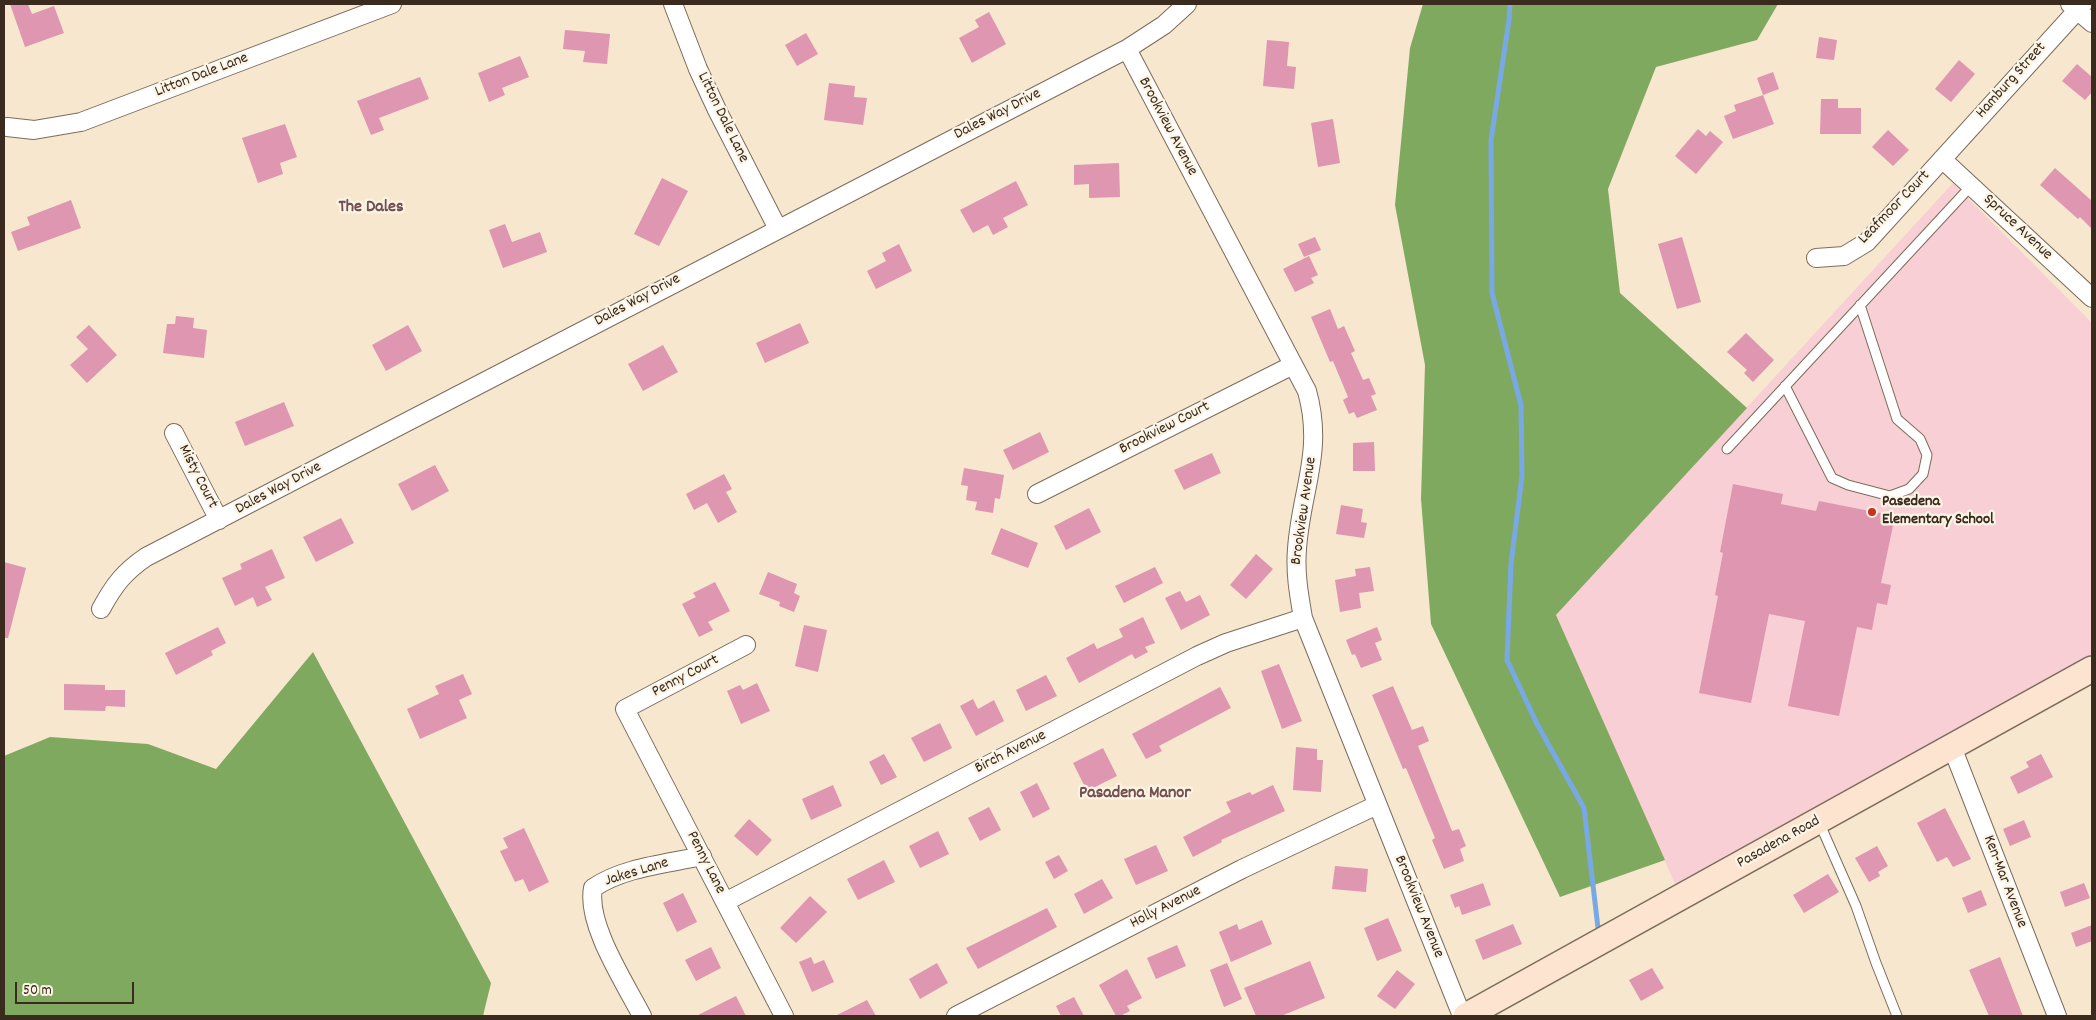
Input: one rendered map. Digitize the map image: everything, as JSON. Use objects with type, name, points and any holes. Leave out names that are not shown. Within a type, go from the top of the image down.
[{"type":"main road","name":"Pasadena Road","points":[[1464,1016],[2092,670]]},
{"type":"street","name":"Litton Dale Lane","points":[[6,128],[34,130],[81,122],[392,4]]},
{"type":"street","name":"Litton Dale Lane","points":[[673,4],[698,69],[717,110],[778,229]]},
{"type":"street","name":"Dales Way Drive","points":[[100,609],[113,586],[129,569],[146,556],[219,520],[1126,49],[1164,25],[1187,4]]},
{"type":"street","points":[[2077,6],[2092,23]]},
{"type":"street","name":"Hamburg Street","points":[[1942,159],[2077,6]]},
{"type":"street","name":"Brookview Avenue","points":[[1126,49],[1307,391],[1314,425],[1314,447],[1296,550],[1296,574],[1303,618],[1464,1016]]},
{"type":"street","name":"Spruce Avenue","points":[[1942,159],[2092,298]]},
{"type":"street","name":"Leafmoor Court","points":[[1816,258],[1844,256],[1867,242],[1942,159]]},
{"type":"street","name":"Brookview Court","points":[[1038,494],[1293,365]]},
{"type":"street","name":"Misty Court","points":[[174,433],[219,520]]},
{"type":"street","name":"Birch Avenue","points":[[725,902],[1204,653],[1226,643],[1303,618]]},
{"type":"street","name":"Penny Court","points":[[625,710],[746,645]]},
{"type":"street","name":"Penny Lane","points":[[625,710],[784,1016]]},
{"type":"street","name":"Ken-Mar Avenue","points":[[1952,747],[2057,1016]]},
{"type":"street","name":"Holly Avenue","points":[[956,1016],[1242,869],[1378,805]]},
{"type":"street","name":"Jakes Lane","points":[[642,1016],[600,934],[591,899],[594,888],[604,881],[636,870],[702,856]]},
{"type":"lane","points":[[1727,449],[1971,186]]},
{"type":"lane","points":[[1785,386],[1832,478],[1848,486],[1890,496],[1909,489],[1914,484],[1923,474],[1927,455],[1920,439],[1897,419],[1860,305]]},
{"type":"lane","points":[[1818,821],[1856,906],[1897,1016]]},
{"type":"shaded area","name":"Pasedena Elementary School","points":[[1953,183],[2092,323],[2092,654],[1675,884],[1556,615]]},
{"type":"green space","points":[[1423,4],[1778,4],[1757,40],[1656,67],[1608,189],[1620,293],[1747,408],[1556,615],[1665,860],[1560,897],[1431,624],[1421,499],[1425,365],[1395,205],[1410,48]]},
{"type":"green space","points":[[313,652],[491,983],[483,1016],[4,1016],[4,756],[50,737],[148,744],[216,769]]},
{"type":"building","points":[[10,4],[28,4],[32,14],[54,6],[64,33],[25,47]]},
{"type":"building","points":[[989,12],[1006,44],[972,63],[959,38],[979,27],[975,20]]},
{"type":"building","points":[[565,30],[610,34],[607,64],[583,62],[585,51],[563,49]]},
{"type":"building","points":[[806,33],[818,54],[797,66],[785,45]]},
{"type":"building","points":[[1819,37],[1837,40],[1834,60],[1816,58]]},
{"type":"building","points":[[1267,40],[1289,42],[1287,66],[1296,67],[1294,89],[1263,86]]},
{"type":"building","points":[[520,56],[529,77],[502,88],[505,95],[489,102],[478,73]]},
{"type":"building","points":[[1959,60],[1975,74],[1951,102],[1935,89]]},
{"type":"building","points":[[2077,64],[2092,77],[2092,92],[2085,100],[2062,81]]},
{"type":"building","points":[[1773,72],[1779,89],[1763,95],[1757,78]]},
{"type":"building","points":[[420,77],[429,99],[379,118],[384,130],[371,135],[357,101]]},
{"type":"building","points":[[829,83],[855,86],[854,97],[867,98],[863,125],[824,120]]},
{"type":"building","points":[[1763,95],[1774,124],[1733,139],[1724,116],[1736,111],[1734,105]]},
{"type":"building","points":[[1821,99],[1838,99],[1838,108],[1861,108],[1861,134],[1820,134]]},
{"type":"building","points":[[1333,119],[1340,163],[1318,167],[1311,123]]},
{"type":"building","points":[[285,124],[297,157],[280,163],[283,174],[258,183],[242,138]]},
{"type":"building","points":[[1698,129],[1706,136],[1710,131],[1723,142],[1696,174],[1675,156]]},
{"type":"building","points":[[1888,130],[1909,150],[1893,166],[1872,147]]},
{"type":"building","points":[[1119,163],[1120,197],[1089,198],[1089,184],[1074,185],[1074,165]]},
{"type":"building","points":[[2055,168],[2092,201],[2092,229],[2040,185]]},
{"type":"building","points":[[662,178],[688,191],[659,246],[634,234]]},
{"type":"building","points":[[1016,181],[1028,205],[1003,218],[1008,227],[993,235],[988,225],[973,233],[960,210]]},
{"type":"building","points":[[71,200],[81,228],[18,251],[11,232],[30,225],[27,217]]},
{"type":"building","points":[[505,224],[512,242],[540,232],[547,252],[503,268],[489,230]]},
{"type":"building","points":[[1315,237],[1321,250],[1304,257],[1298,244]]},
{"type":"building","points":[[1682,237],[1701,302],[1677,309],[1658,244]]},
{"type":"building","points":[[899,244],[912,271],[876,289],[867,271],[886,261],[882,253]]},
{"type":"building","points":[[1309,256],[1318,275],[1311,278],[1314,283],[1295,292],[1283,269]]},
{"type":"building","points":[[1330,309],[1338,329],[1344,326],[1355,351],[1351,353],[1363,380],[1369,378],[1376,394],[1371,396],[1377,410],[1357,418],[1354,412],[1349,414],[1343,400],[1348,397],[1333,361],[1330,362],[1311,317]]},
{"type":"building","points":[[176,316],[194,318],[193,328],[207,330],[204,358],[163,353],[167,324],[175,324]]},
{"type":"building","points":[[800,323],[809,343],[765,363],[756,343]]},
{"type":"building","points":[[89,325],[117,355],[87,383],[70,365],[88,349],[76,337]]},
{"type":"building","points":[[408,325],[422,351],[386,371],[372,345]]},
{"type":"building","points":[[1746,333],[1774,360],[1753,382],[1744,373],[1747,370],[1727,352]]},
{"type":"building","points":[[663,345],[678,372],[643,391],[628,364]]},
{"type":"building","points":[[284,402],[294,426],[245,446],[235,422]]},
{"type":"building","points":[[1040,432],[1049,452],[1013,470],[1003,450]]},
{"type":"building","points":[[1374,442],[1375,471],[1353,471],[1353,443]]},
{"type":"building","points":[[1212,453],[1221,473],[1184,490],[1174,470]]},
{"type":"building","points":[[435,465],[449,491],[412,511],[398,484]]},
{"type":"building","points":[[964,468],[1004,475],[1000,499],[995,498],[993,513],[975,510],[977,502],[966,500],[968,486],[961,485]]},
{"type":"building","points":[[724,474],[732,489],[726,492],[737,512],[718,523],[707,503],[694,510],[686,494]]},
{"type":"building","points":[[1733,484],[1783,494],[1781,504],[1816,511],[1819,501],[1895,516],[1881,583],[1891,585],[1887,605],[1877,603],[1872,630],[1857,627],[1839,716],[1788,706],[1805,621],[1769,614],[1751,703],[1699,693],[1718,596],[1715,595],[1723,553],[1720,552]]},
{"type":"building","points":[[1341,505],[1363,509],[1361,522],[1367,523],[1364,538],[1336,534]]},
{"type":"building","points":[[1089,508],[1101,532],[1066,550],[1054,526]]},
{"type":"building","points":[[341,518],[354,543],[316,562],[303,537]]},
{"type":"building","points":[[1001,528],[1038,543],[1028,568],[991,554]]},
{"type":"building","points":[[272,549],[285,578],[265,587],[272,600],[257,607],[253,597],[235,606],[222,578],[242,569],[240,564]]},
{"type":"building","points":[[1256,554],[1273,569],[1246,599],[1230,585]]},
{"type":"building","points":[[4,562],[26,568],[8,638],[4,638]]},
{"type":"building","points":[[1155,567],[1163,583],[1124,603],[1115,586]]},
{"type":"building","points":[[1370,567],[1374,591],[1359,593],[1361,608],[1340,612],[1335,580],[1356,576],[1355,569]]},
{"type":"building","points":[[768,572],[797,584],[794,593],[800,596],[794,612],[779,606],[780,602],[759,594]]},
{"type":"building","points":[[715,582],[730,611],[708,622],[713,630],[699,637],[682,604],[696,597],[693,593]]},
{"type":"building","points":[[1180,591],[1186,602],[1200,595],[1210,615],[1181,630],[1165,598]]},
{"type":"building","points":[[1143,617],[1155,643],[1145,647],[1148,652],[1135,659],[1132,654],[1079,683],[1066,658],[1094,643],[1097,649],[1123,637],[1119,629]]},
{"type":"building","points":[[804,625],[827,630],[818,672],[795,666]]},
{"type":"building","points":[[218,627],[226,643],[211,651],[213,655],[176,675],[165,653]]},
{"type":"building","points":[[1377,627],[1382,640],[1375,643],[1382,660],[1361,668],[1355,654],[1352,655],[1346,640]]},
{"type":"building","points":[[1279,664],[1302,721],[1282,729],[1261,671]]},
{"type":"building","points":[[463,674],[472,694],[459,700],[467,718],[420,739],[407,709],[439,694],[435,686]]},
{"type":"building","points":[[1046,675],[1057,696],[1026,711],[1016,690]]},
{"type":"building","points":[[757,683],[770,711],[741,724],[727,691],[740,685],[743,690]]},
{"type":"building","points":[[64,684],[105,685],[105,690],[125,690],[125,707],[106,706],[105,711],[64,710]]},
{"type":"building","points":[[1393,686],[1412,730],[1423,726],[1429,741],[1418,746],[1452,831],[1459,829],[1466,846],[1460,849],[1464,861],[1444,869],[1432,840],[1435,838],[1406,768],[1403,769],[1372,695]]},
{"type":"building","points":[[1220,687],[1231,708],[1159,746],[1162,751],[1146,759],[1132,734]]},
{"type":"building","points":[[973,699],[978,709],[994,700],[1004,721],[976,736],[960,706]]},
{"type":"building","points":[[940,723],[952,748],[924,762],[911,738]]},
{"type":"building","points":[[1296,747],[1317,749],[1317,760],[1323,760],[1321,792],[1293,790]]},
{"type":"building","points":[[1103,748],[1117,776],[1087,791],[1073,763]]},
{"type":"building","points":[[884,754],[897,777],[881,785],[869,762]]},
{"type":"building","points":[[2041,754],[2053,777],[2018,794],[2010,777],[2029,767],[2026,762]]},
{"type":"building","points":[[1037,783],[1050,809],[1033,818],[1020,792]]},
{"type":"building","points":[[833,785],[842,806],[811,820],[802,799]]},
{"type":"building","points":[[1273,785],[1285,811],[1221,840],[1222,842],[1193,857],[1183,837],[1231,812],[1226,802],[1250,792],[1252,795]]},
{"type":"building","points":[[989,807],[1001,830],[980,841],[968,818]]},
{"type":"building","points":[[1945,808],[1971,859],[1953,867],[1947,857],[1937,862],[1917,823]]},
{"type":"building","points":[[749,819],[772,840],[757,856],[734,836]]},
{"type":"building","points":[[2024,820],[2031,837],[2010,846],[2003,829]]},
{"type":"building","points":[[524,828],[549,882],[529,892],[523,879],[515,882],[500,851],[508,848],[503,838]]},
{"type":"building","points":[[938,831],[949,854],[920,868],[909,846]]},
{"type":"building","points":[[1156,845],[1168,871],[1136,885],[1124,859]]},
{"type":"building","points":[[1877,846],[1888,866],[1878,872],[1880,876],[1869,882],[1855,858]]},
{"type":"building","points":[[1059,855],[1068,871],[1054,879],[1045,862]]},
{"type":"building","points":[[884,860],[895,882],[858,900],[847,879]]},
{"type":"building","points":[[1335,866],[1368,869],[1366,892],[1332,889]]},
{"type":"building","points":[[1828,874],[1839,892],[1804,913],[1793,895]]},
{"type":"building","points":[[1102,879],[1113,898],[1084,914],[1074,894]]},
{"type":"building","points":[[1483,883],[1491,905],[1462,915],[1459,906],[1455,908],[1450,895]]},
{"type":"building","points":[[2084,883],[2090,898],[2065,907],[2060,892]]},
{"type":"building","points":[[1981,890],[1987,905],[1968,913],[1962,898]]},
{"type":"building","points":[[683,893],[697,922],[677,932],[663,903]]},
{"type":"building","points":[[810,896],[827,912],[796,943],[780,928]]},
{"type":"building","points":[[1047,908],[1057,927],[978,969],[966,948]]},
{"type":"building","points":[[1388,918],[1402,951],[1377,961],[1364,928]]},
{"type":"building","points":[[1262,920],[1272,944],[1231,962],[1219,932],[1237,924],[1239,930]]},
{"type":"building","points":[[1513,924],[1522,944],[1483,960],[1475,940]]},
{"type":"building","points":[[2092,925],[2092,941],[2076,947],[2071,933]]},
{"type":"building","points":[[1177,945],[1186,966],[1156,979],[1147,958]]},
{"type":"building","points":[[711,947],[721,968],[696,981],[685,960]]},
{"type":"building","points":[[811,957],[814,964],[824,960],[834,982],[812,992],[799,962]]},
{"type":"building","points":[[2000,957],[2023,1016],[1989,1016],[1969,970]]},
{"type":"building","points":[[1310,961],[1325,998],[1281,1016],[1256,1016],[1244,988]]},
{"type":"building","points":[[937,963],[948,983],[920,999],[909,979]]},
{"type":"building","points":[[1227,963],[1242,999],[1224,1007],[1210,970]]},
{"type":"building","points":[[1652,968],[1664,988],[1641,1001],[1629,980]]},
{"type":"building","points":[[1127,969],[1142,998],[1127,1006],[1130,1011],[1116,1016],[1099,985]]},
{"type":"building","points":[[1397,970],[1415,984],[1395,1009],[1377,996]]},
{"type":"building","points":[[736,996],[746,1016],[696,1016]]},
{"type":"building","points":[[1074,997],[1084,1016],[1061,1016],[1056,1006]]},
{"type":"building","points":[[867,1000],[876,1016],[835,1016]]},
{"type":"waterway","points":[[1510,4],[1491,140],[1492,293],[1521,405],[1522,476],[1511,564],[1507,660],[1537,724],[1584,808],[1598,928]]},
{"type":"place","name":"Pasedena Elementary School","points":[[1872,512]]},
{"type":"district","name":"The Dales","points":[[371,209]]},
{"type":"district","name":"Pasadena Manor","points":[[1135,795]]}]
